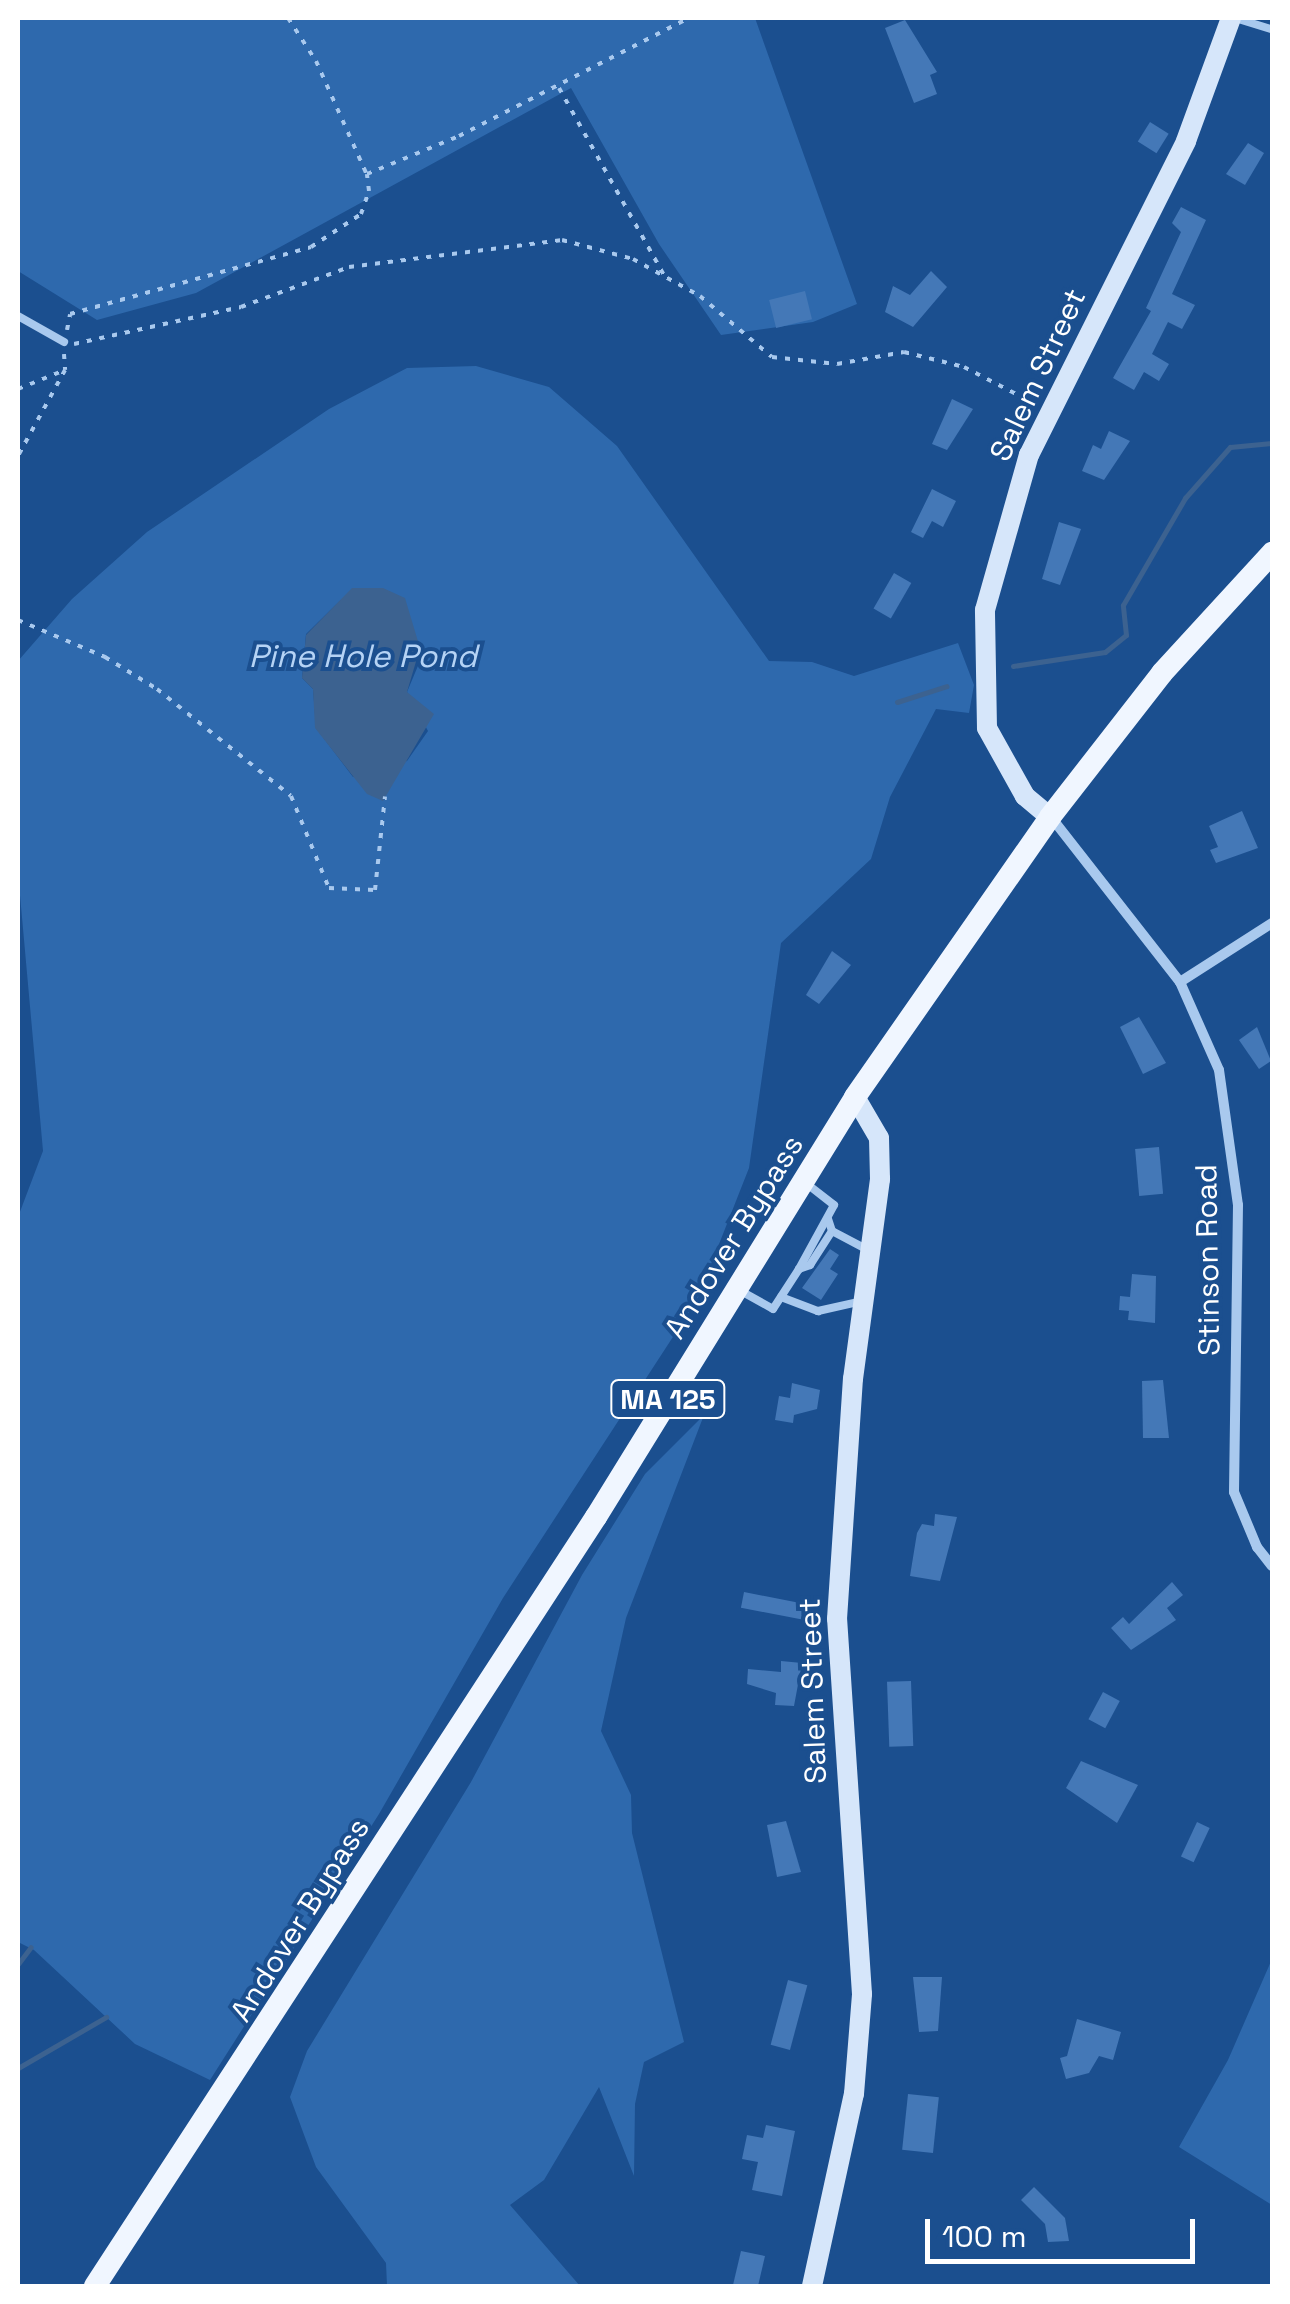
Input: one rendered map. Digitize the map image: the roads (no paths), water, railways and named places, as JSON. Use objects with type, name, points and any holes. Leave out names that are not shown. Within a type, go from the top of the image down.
[{"type":"main road","name":"Andover Bypass","points":[[95,2286],[739,1290],[855,1097],[1050,817],[1162,673],[1272,553]]},
{"type":"street","name":"Salem Street","points":[[1050,817],[1024,796],[987,728],[982,662],[986,610],[1005,532],[1049,411],[1186,141],[1233,18]]},
{"type":"street","name":"Stinson Road","points":[[1050,817],[1180,982],[1219,1070],[1238,1205],[1234,1492],[1257,1547],[1272,1566]]},
{"type":"street","points":[[1180,982],[1272,923]]},
{"type":"street","name":"Salem Street","points":[[812,2286],[854,2094],[861,2013],[838,1619],[846,1453],[873,1250],[879,1138],[855,1097]]},
{"type":"lane","points":[[1233,18],[1272,29]]},
{"type":"lane","points":[[18,316],[64,342]]},
{"type":"lane","points":[[739,1290],[774,1308],[799,1270],[834,1205],[806,1183]]},
{"type":"lane","points":[[828,1220],[832,1231],[873,1250]]},
{"type":"lane","points":[[799,1270],[810,1265],[832,1231]]},
{"type":"lane","points":[[781,1297],[818,1312],[865,1300]]},
{"type":"water","name":"Pine Hole Pond","points":[[352,588],[383,588],[405,598],[420,648],[407,692],[434,714],[383,801],[367,794],[315,728],[313,689],[302,678],[306,635]]},
{"type":"waterway","points":[[1013,666],[1105,652],[1126,635],[1123,605],[1185,498],[1230,447],[1272,443]]},
{"type":"waterway","points":[[897,702],[947,686]]},
{"type":"waterway","points":[[18,1964],[31,1947]]},
{"type":"waterway","points":[[18,2068],[106,2017]]}]
